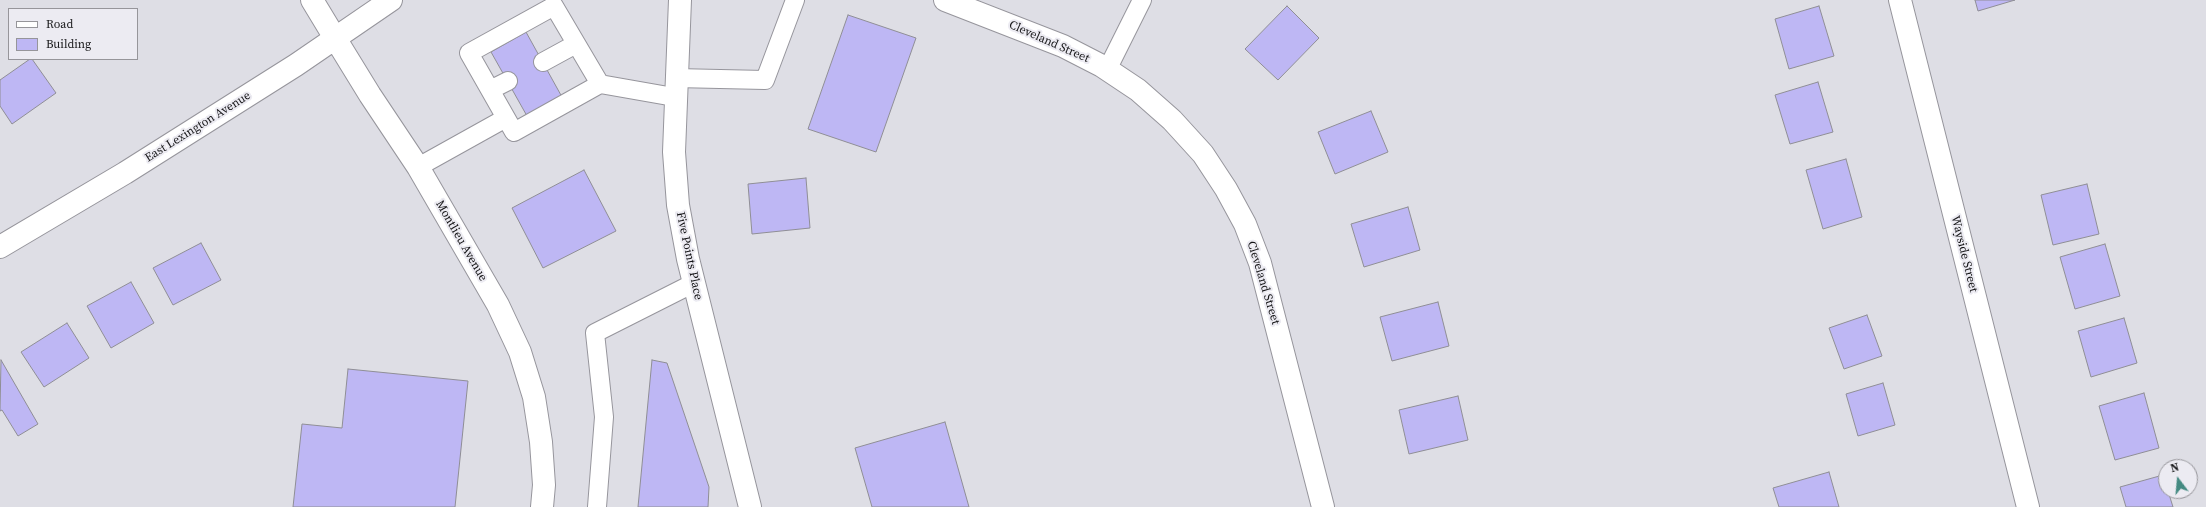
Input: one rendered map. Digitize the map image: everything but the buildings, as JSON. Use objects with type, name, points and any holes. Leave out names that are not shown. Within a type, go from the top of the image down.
[{"type":"street","name":"Montlieu Avenue","points":[[312,0],[370,95],[418,167],[498,305],[520,352],[534,397],[541,442],[544,485],[542,507]]},
{"type":"street","name":"East Lexington Avenue","points":[[0,248],[139,165],[296,65],[391,0]]},
{"type":"street","name":"Five Points Place","points":[[680,0],[675,88],[674,152],[678,205],[694,283],[750,507]]},
{"type":"street","name":"Cleveland Street","points":[[945,0],[1064,46],[1106,70],[1138,90],[1172,120],[1192,142],[1226,189],[1245,224],[1260,263],[1323,507]]},
{"type":"street","name":"Wayside Street","points":[[1900,0],[2028,507]]},
{"type":"lane","points":[[600,84],[554,6],[470,53],[514,132],[600,84],[675,88],[765,80],[795,0]]},
{"type":"lane","points":[[1106,70],[1142,0]]},
{"type":"lane","points":[[543,62],[576,44]]},
{"type":"lane","points":[[490,90],[508,81]]},
{"type":"lane","points":[[418,167],[506,118]]},
{"type":"lane","points":[[597,507],[604,417],[595,333],[694,283]]}]
